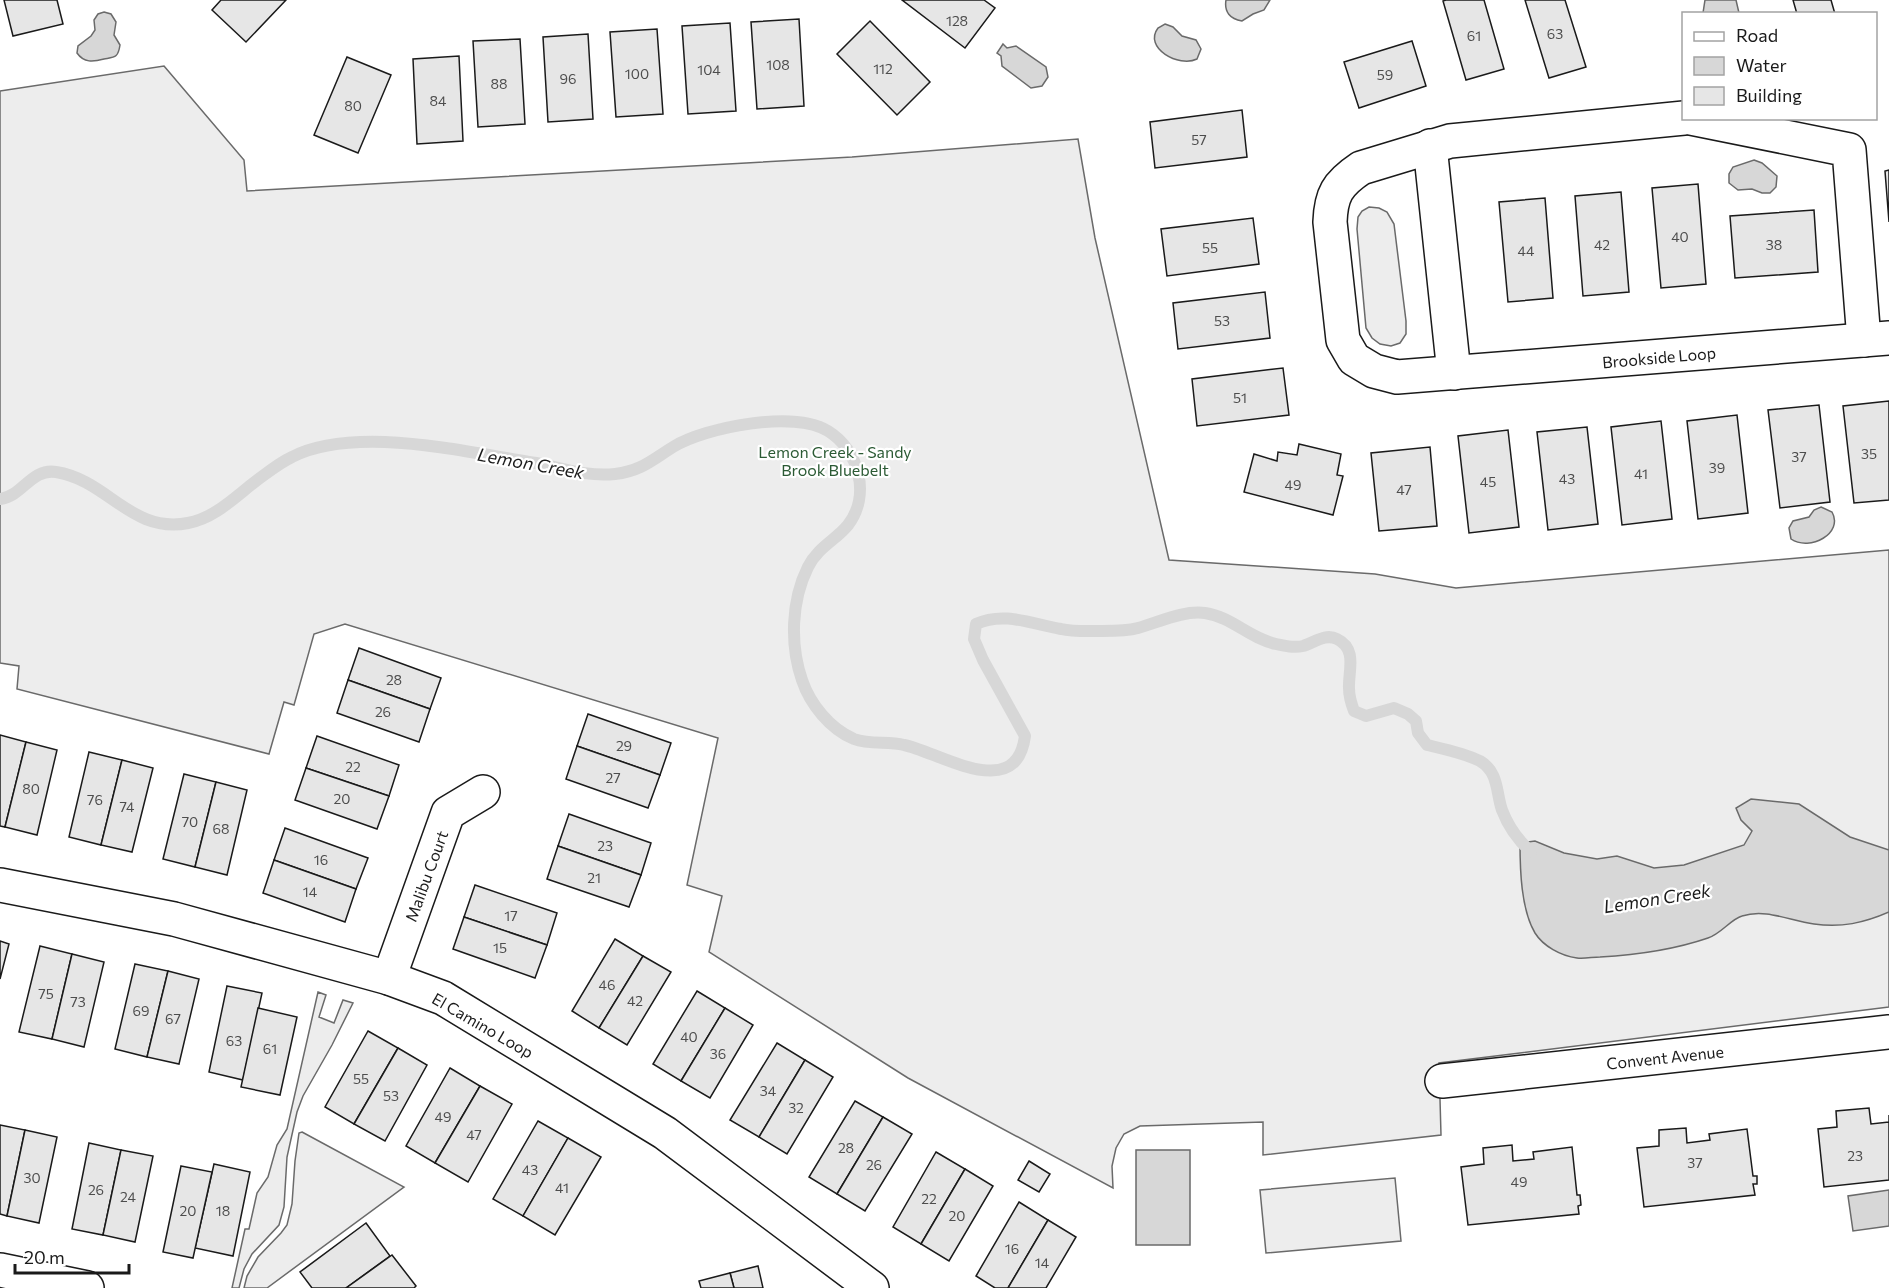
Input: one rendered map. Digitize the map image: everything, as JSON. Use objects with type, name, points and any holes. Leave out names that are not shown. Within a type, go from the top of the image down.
[{"type":"street","name":"Brookside Loop","points":[[1682,118],[1450,141],[1361,168],[1350,176],[1339,186],[1330,203],[1330,222],[1343,340],[1354,359],[1374,371],[1397,377],[1876,339],[1849,150],[1701,120]]},
{"type":"street","points":[[1430,146],[1454,373]]},
{"type":"street","name":"Malibu Court","points":[[389,978],[448,813],[483,792]]},
{"type":"street","name":"El Camino Loop","points":[[0,885],[174,919],[389,978],[443,998],[665,1133],[846,1277],[872,1288]]},
{"type":"street","name":"Convent Avenue","points":[[1442,1081],[1889,1032]]},
{"type":"street","points":[[0,1270],[87,1288]]},
{"type":"shaded area","name":"Lemon Creek - Sandy Brook Bluebelt","points":[[164,66],[244,160],[247,191],[852,157],[1078,139],[1095,238],[1169,560],[1375,574],[1456,588],[1889,550],[1889,1007],[1439,1063],[1441,1135],[1263,1155],[1263,1122],[1140,1126],[1124,1134],[1116,1148],[1112,1166],[1113,1188],[908,1078],[709,952],[722,896],[687,885],[718,738],[345,624],[314,634],[294,705],[284,702],[269,754],[17,689],[19,666],[0,663],[0,91]]},
{"type":"shaded area","points":[[1369,207],[1387,212],[1394,224],[1406,334],[1400,343],[1391,346],[1380,344],[1372,338],[1366,328],[1357,229],[1358,217]]},
{"type":"shaded area","points":[[318,992],[326,995],[319,1017],[334,1023],[343,1000],[353,1003],[303,1096],[297,1112],[287,1157],[284,1207],[279,1225],[252,1254],[244,1269],[239,1288],[232,1288],[245,1229],[249,1229],[257,1193],[268,1177],[277,1145],[287,1129]]},
{"type":"shaded area","points":[[302,1132],[404,1187],[267,1288],[244,1288],[247,1276],[258,1257],[287,1225],[292,1204],[299,1133]]},
{"type":"shaded area","points":[[1395,1178],[1401,1241],[1266,1253],[1260,1190]]},
{"type":"water","points":[[1226,0],[1270,0],[1264,10],[1242,21],[1234,19],[1229,14]]},
{"type":"water","points":[[1705,0],[1736,0],[1739,12],[1703,12]]},
{"type":"water","points":[[104,12],[111,14],[116,22],[114,35],[120,45],[118,52],[111,58],[86,60],[77,53],[78,46],[91,36],[95,30],[94,20],[98,14]]},
{"type":"water","points":[[1165,24],[1173,27],[1182,36],[1196,40],[1201,49],[1197,59],[1181,61],[1159,49],[1155,43],[1155,35],[1158,28]]},
{"type":"water","points":[[1003,44],[1007,48],[1016,46],[1046,67],[1048,77],[1042,86],[1031,88],[1002,66],[1001,56],[997,53]]},
{"type":"water","points":[[1754,160],[1762,163],[1777,176],[1776,187],[1770,193],[1752,189],[1738,190],[1729,183],[1729,174],[1733,167]]},
{"type":"water","points":[[1821,507],[1832,512],[1833,527],[1829,533],[1815,542],[1799,542],[1791,539],[1789,528],[1793,521],[1809,517],[1814,510]]},
{"type":"water","points":[[1751,799],[1799,804],[1850,837],[1889,850],[1889,912],[1861,922],[1843,925],[1824,925],[1769,914],[1751,914],[1738,918],[1713,936],[1681,946],[1641,953],[1586,958],[1559,953],[1535,933],[1524,901],[1520,843],[1535,841],[1564,853],[1597,859],[1617,856],[1654,868],[1684,865],[1744,845],[1752,831],[1741,820],[1736,808]]},
{"type":"water","points":[[1136,1150],[1190,1150],[1190,1245],[1136,1245]]},
{"type":"water","points":[[1889,1190],[1889,1226],[1853,1231],[1848,1196]]},
{"type":"building","points":[[4,0],[57,0],[63,24],[13,36]]},
{"type":"building","points":[[221,0],[286,0],[246,42],[212,10]]},
{"type":"building","points":[[902,0],[984,0],[995,8],[965,48]]},
{"type":"building","points":[[1484,0],[1504,69],[1466,80],[1443,1]]},
{"type":"building","points":[[1525,0],[1565,0],[1586,67],[1549,78]]},
{"type":"building","points":[[1793,0],[1831,0],[1834,12],[1796,12]]},
{"type":"building","points":[[799,19],[804,106],[757,109],[751,22]]},
{"type":"building","points":[[870,21],[930,82],[897,115],[837,54]]},
{"type":"building","points":[[730,23],[736,111],[688,114],[682,26]]},
{"type":"building","points":[[657,29],[663,114],[616,117],[610,32]]},
{"type":"building","points":[[588,34],[593,119],[548,122],[543,37]]},
{"type":"building","points":[[520,39],[525,124],[478,127],[473,41]]},
{"type":"building","points":[[1412,41],[1426,86],[1359,108],[1344,62]]},
{"type":"building","points":[[459,56],[463,141],[417,144],[413,59]]},
{"type":"building","points":[[347,57],[391,75],[358,153],[314,135]]},
{"type":"building","points":[[1242,110],[1247,157],[1155,168],[1150,122]]},
{"type":"building","points":[[1889,170],[1889,222],[1885,171]]},
{"type":"building","points":[[1698,184],[1706,284],[1661,288],[1652,188]]},
{"type":"building","points":[[1621,192],[1629,292],[1583,296],[1575,196]]},
{"type":"building","points":[[1545,198],[1553,298],[1508,302],[1499,202]]},
{"type":"building","points":[[1814,210],[1818,272],[1735,278],[1730,216]]},
{"type":"building","points":[[1253,218],[1259,264],[1167,276],[1161,229]]},
{"type":"building","points":[[1265,292],[1270,338],[1178,349],[1173,303]]},
{"type":"building","points":[[1283,368],[1289,415],[1197,426],[1192,379]]},
{"type":"building","points":[[1889,401],[1889,500],[1854,503],[1843,406]]},
{"type":"building","points":[[1819,405],[1830,502],[1780,508],[1768,410]]},
{"type":"building","points":[[1737,415],[1748,513],[1698,519],[1687,421]]},
{"type":"building","points":[[1661,421],[1672,519],[1622,525],[1611,427]]},
{"type":"building","points":[[1587,427],[1598,524],[1548,530],[1537,432]]},
{"type":"building","points":[[1508,430],[1519,527],[1469,533],[1458,436]]},
{"type":"building","points":[[1299,444],[1341,454],[1337,475],[1343,476],[1333,515],[1244,492],[1254,454],[1277,461],[1278,452],[1297,455]]},
{"type":"building","points":[[1430,447],[1437,526],[1379,531],[1371,453]]},
{"type":"building","points":[[359,648],[441,678],[430,709],[348,680]]},
{"type":"building","points":[[348,680],[430,709],[419,742],[337,713]]},
{"type":"building","points":[[588,714],[671,743],[660,775],[577,746]]},
{"type":"building","points":[[0,735],[26,742],[5,827],[0,826]]},
{"type":"building","points":[[317,736],[399,765],[389,796],[306,768]]},
{"type":"building","points":[[26,742],[57,750],[37,835],[5,827]]},
{"type":"building","points":[[577,746],[660,775],[648,808],[566,779]]},
{"type":"building","points":[[89,752],[122,760],[101,845],[69,837]]},
{"type":"building","points":[[122,760],[153,768],[132,852],[101,845]]},
{"type":"building","points":[[306,768],[389,796],[377,829],[295,800]]},
{"type":"building","points":[[184,774],[216,782],[195,867],[163,859]]},
{"type":"building","points":[[216,782],[247,790],[227,875],[195,867]]},
{"type":"building","points":[[569,814],[651,843],[641,875],[558,846]]},
{"type":"building","points":[[285,828],[368,858],[356,889],[274,860]]},
{"type":"building","points":[[558,846],[641,875],[629,907],[547,879]]},
{"type":"building","points":[[274,860],[356,889],[345,922],[263,893]]},
{"type":"building","points":[[475,885],[557,913],[547,945],[464,917]]},
{"type":"building","points":[[464,917],[547,945],[535,978],[453,949]]},
{"type":"building","points":[[615,939],[643,956],[599,1028],[572,1011]]},
{"type":"building","points":[[0,941],[9,944],[0,979]]},
{"type":"building","points":[[40,946],[72,954],[52,1039],[19,1032]]},
{"type":"building","points":[[72,954],[104,962],[84,1047],[52,1039]]},
{"type":"building","points":[[643,956],[671,972],[627,1045],[599,1028]]},
{"type":"building","points":[[135,964],[168,971],[147,1057],[115,1049]]},
{"type":"building","points":[[168,971],[199,979],[179,1064],[147,1057]]},
{"type":"building","points":[[227,986],[262,993],[243,1080],[209,1072]]},
{"type":"building","points":[[697,991],[725,1008],[681,1081],[653,1064]]},
{"type":"building","points":[[258,1008],[297,1017],[280,1095],[241,1087]]},
{"type":"building","points":[[725,1008],[753,1025],[710,1098],[681,1081]]},
{"type":"building","points":[[368,1031],[398,1048],[354,1124],[325,1107]]},
{"type":"building","points":[[777,1043],[805,1060],[759,1137],[730,1120]]},
{"type":"building","points":[[398,1048],[427,1065],[385,1141],[354,1124]]},
{"type":"building","points":[[805,1060],[833,1077],[787,1154],[759,1137]]},
{"type":"building","points":[[450,1068],[480,1086],[435,1163],[406,1146]]},
{"type":"building","points":[[480,1086],[512,1104],[468,1182],[435,1163]]},
{"type":"building","points":[[855,1101],[883,1117],[837,1194],[809,1177]]},
{"type":"building","points":[[1869,1108],[1871,1124],[1889,1122],[1889,1180],[1824,1187],[1818,1129],[1837,1127],[1836,1111]]},
{"type":"building","points":[[883,1117],[912,1134],[865,1211],[837,1194]]},
{"type":"building","points":[[538,1121],[568,1138],[523,1216],[493,1199]]},
{"type":"building","points":[[0,1125],[25,1130],[7,1216],[0,1214]]},
{"type":"building","points":[[1686,1128],[1687,1143],[1710,1140],[1709,1134],[1747,1129],[1753,1176],[1757,1176],[1757,1184],[1753,1184],[1755,1195],[1644,1207],[1637,1148],[1659,1146],[1659,1130]]},
{"type":"building","points":[[25,1130],[57,1137],[39,1223],[7,1216]]},
{"type":"building","points":[[568,1138],[601,1157],[555,1235],[523,1216]]},
{"type":"building","points":[[89,1143],[121,1150],[103,1235],[72,1229]]},
{"type":"building","points":[[1512,1145],[1513,1161],[1534,1159],[1533,1152],[1572,1147],[1577,1195],[1580,1195],[1579,1214],[1468,1225],[1461,1167],[1484,1164],[1483,1148]]},
{"type":"building","points":[[121,1150],[153,1156],[135,1242],[103,1235]]},
{"type":"building","points":[[936,1152],[965,1169],[921,1244],[893,1227]]},
{"type":"building","points":[[1029,1161],[1050,1174],[1039,1192],[1018,1180]]},
{"type":"building","points":[[214,1164],[250,1172],[233,1256],[195,1248]]},
{"type":"building","points":[[181,1166],[212,1172],[193,1258],[163,1252]]},
{"type":"building","points":[[965,1169],[993,1186],[949,1261],[921,1244]]},
{"type":"building","points":[[1019,1202],[1048,1220],[1008,1288],[995,1288],[976,1276]]},
{"type":"building","points":[[1048,1220],[1076,1237],[1046,1288],[1008,1288]]},
{"type":"building","points":[[366,1223],[390,1256],[346,1288],[312,1288],[300,1272]]},
{"type":"building","points":[[392,1255],[416,1286],[414,1288],[346,1288]]},
{"type":"building","points":[[758,1266],[763,1288],[734,1288],[730,1273]]},
{"type":"building","points":[[730,1273],[734,1288],[701,1288],[699,1281]]},
{"type":"waterway","name":"Lemon Creek","points":[[0,499],[15,493],[40,474],[56,472],[91,485],[135,514],[151,521],[168,524],[188,523],[216,512],[287,459],[303,452],[337,444],[373,442],[423,445],[605,475],[632,470],[673,447],[706,433],[773,422],[813,425],[828,431],[847,449],[858,474],[859,500],[848,525],[817,554],[802,580],[795,608],[795,652],[802,680],[810,698],[822,715],[845,735],[860,741],[904,745],[974,769],[992,771],[1007,767],[1019,756],[1025,736],[983,660],[974,639],[976,624],[987,620],[1008,619],[1071,631],[1120,631],[1180,615],[1205,613],[1215,615],[1257,637],[1279,645],[1300,647],[1328,637],[1344,643],[1350,655],[1349,691],[1354,711],[1366,716],[1394,708],[1408,714],[1416,721],[1418,733],[1427,745],[1480,761],[1494,777],[1507,822],[1531,852]]}]
